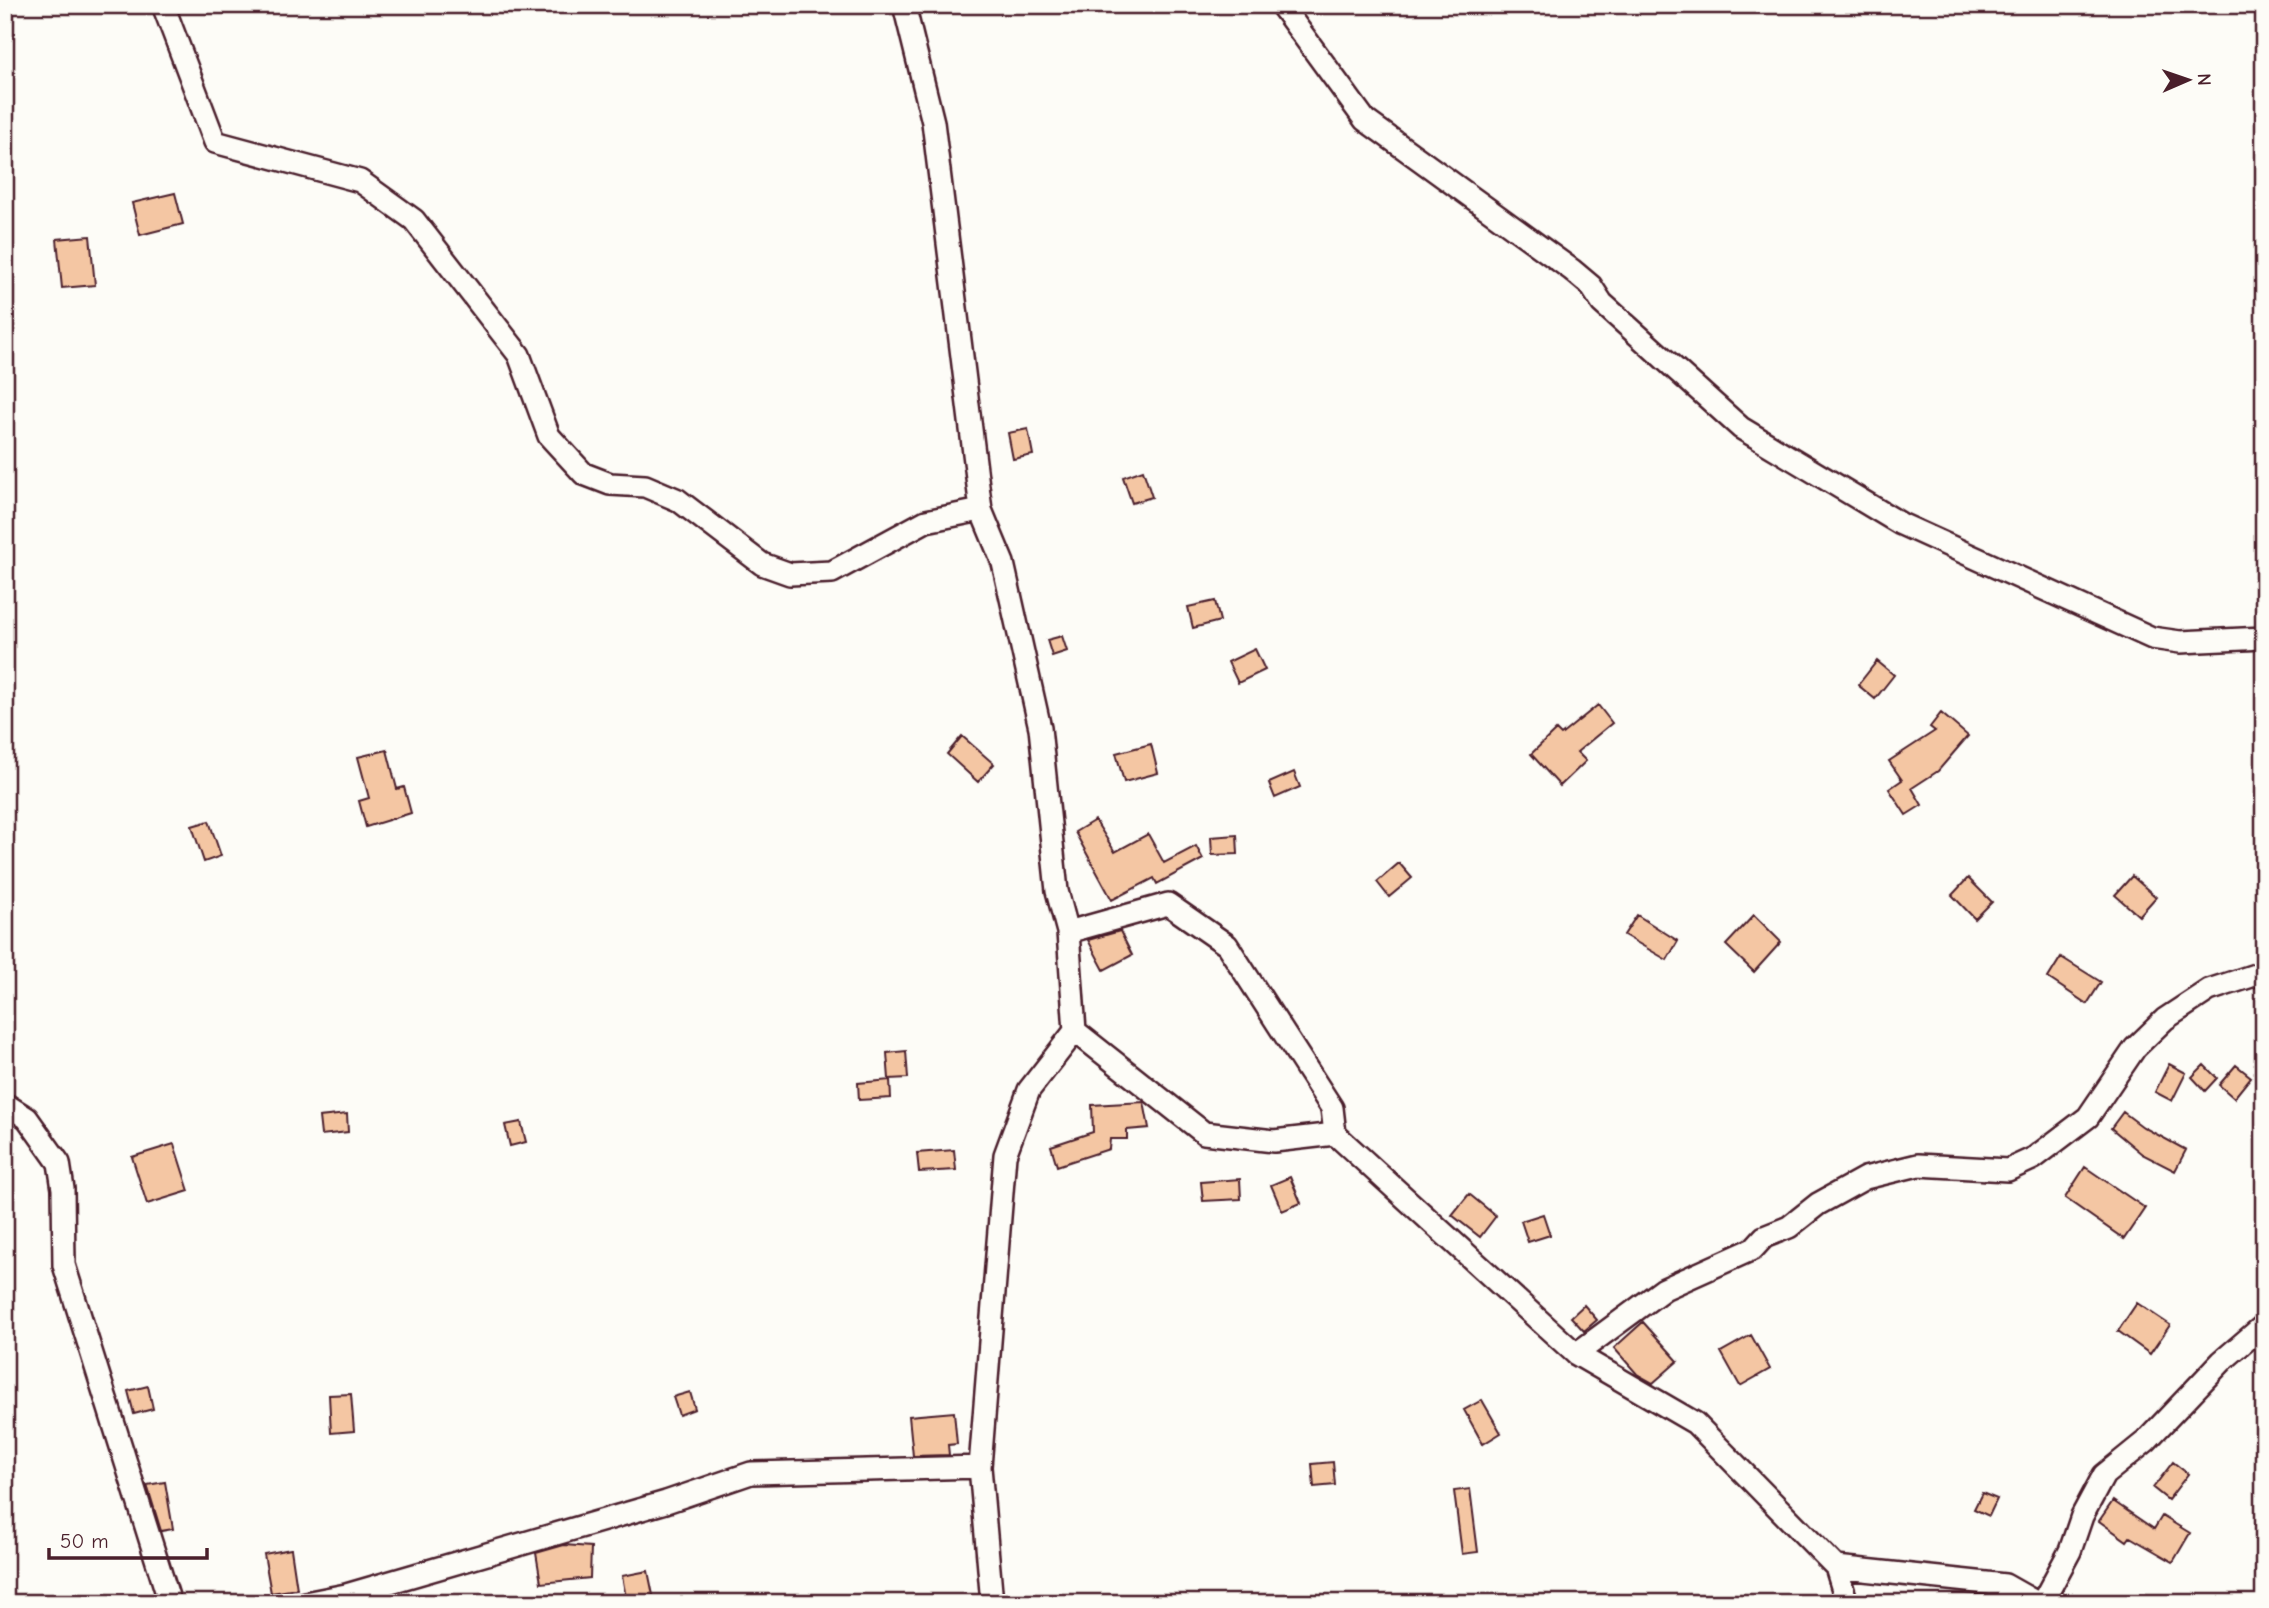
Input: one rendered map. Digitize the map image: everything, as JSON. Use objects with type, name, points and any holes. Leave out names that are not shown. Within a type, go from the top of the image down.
[{"type":"street","points":[[163,5],[215,142],[359,181],[414,220],[519,355],[549,436],[584,474],[610,484],[645,486],[678,500],[762,564],[790,574],[832,572],[926,521],[981,510]]},
{"type":"street","points":[[904,5],[933,122],[981,510],[1003,563],[1040,728],[1057,891],[1068,932],[1075,1031],[1029,1090],[1006,1154],[979,1467],[992,1603]]},
{"type":"street","points":[[1281,5],[1365,120],[1572,270],[1591,286],[1602,303],[1741,428],[1901,524],[2152,638],[2180,642],[2264,638]]},
{"type":"street","points":[[1068,932],[1168,904],[1227,944],[1332,1108],[1335,1134],[1576,1353],[1695,1423],[1836,1567],[1847,1603]]},
{"type":"street","points":[[1576,1353],[1664,1289],[1753,1249],[1764,1237],[1789,1227],[1818,1204],[1865,1178],[1918,1165],[2008,1170],[2034,1158],[2088,1117],[2135,1048],[2165,1019],[2209,990],[2264,972]]},
{"type":"street","points":[[1075,1031],[1204,1133],[1274,1141],[1335,1134]]},
{"type":"street","points":[[5,1104],[27,1118],[59,1163],[63,1189],[64,1265],[170,1603]]},
{"type":"street","points":[[1836,1567],[2004,1585],[2039,1603],[2070,1551],[2082,1516],[2104,1475],[2146,1441],[2222,1361],[2264,1325]]},
{"type":"street","points":[[305,1603],[413,1576],[666,1502],[751,1473],[979,1467]]},
{"type":"building","points":[[175,193],[183,224],[140,235],[132,203]]},
{"type":"building","points":[[90,236],[95,285],[62,288],[57,239]]},
{"type":"building","points":[[1028,429],[1033,455],[1013,459],[1008,433]]},
{"type":"building","points":[[1143,470],[1152,497],[1132,503],[1123,477]]},
{"type":"building","points":[[1215,601],[1220,621],[1193,628],[1188,607]]},
{"type":"building","points":[[1062,636],[1067,651],[1052,656],[1047,640]]},
{"type":"building","points":[[1255,649],[1265,670],[1238,683],[1228,662]]},
{"type":"building","points":[[1877,661],[1894,675],[1875,699],[1858,685]]},
{"type":"building","points":[[1598,705],[1612,723],[1577,752],[1586,761],[1560,786],[1531,754],[1556,730],[1561,735]]},
{"type":"building","points":[[1941,713],[1968,736],[1938,771],[1912,788],[1922,805],[1906,815],[1889,789],[1902,780],[1889,761],[1935,731],[1930,727]]},
{"type":"building","points":[[962,736],[994,764],[978,782],[947,754]]},
{"type":"building","points":[[1151,744],[1158,773],[1124,782],[1116,753]]},
{"type":"building","points":[[387,750],[397,789],[404,787],[411,813],[366,827],[359,801],[369,798],[358,757]]},
{"type":"building","points":[[1294,772],[1300,787],[1275,798],[1269,783]]},
{"type":"building","points":[[1095,820],[1115,852],[1148,834],[1164,863],[1196,846],[1203,859],[1157,884],[1154,878],[1112,900],[1075,832]]},
{"type":"building","points":[[209,821],[221,856],[204,862],[192,826]]},
{"type":"building","points":[[1237,835],[1238,854],[1212,855],[1211,837]]},
{"type":"building","points":[[1399,863],[1412,878],[1389,897],[1377,882]]},
{"type":"building","points":[[2132,876],[2156,897],[2139,916],[2115,895]]},
{"type":"building","points":[[1968,878],[1992,902],[1975,919],[1952,895]]},
{"type":"building","points":[[1637,915],[1678,941],[1667,960],[1624,935]]},
{"type":"building","points":[[1754,915],[1781,942],[1754,972],[1726,945]]},
{"type":"building","points":[[1120,931],[1132,955],[1104,970],[1088,940]]},
{"type":"building","points":[[2061,957],[2101,982],[2087,1004],[2048,978]]},
{"type":"building","points":[[906,1051],[908,1078],[889,1079],[887,1053]]},
{"type":"building","points":[[2169,1064],[2186,1073],[2172,1101],[2155,1092]]},
{"type":"building","points":[[2204,1065],[2217,1078],[2205,1091],[2192,1077]]},
{"type":"building","points":[[2236,1065],[2251,1077],[2234,1098],[2219,1085]]},
{"type":"building","points":[[890,1080],[891,1098],[859,1100],[858,1083]]},
{"type":"building","points":[[1144,1102],[1149,1128],[1127,1130],[1127,1139],[1110,1139],[1109,1149],[1057,1166],[1051,1146],[1093,1132],[1092,1105]]},
{"type":"building","points":[[2123,1112],[2143,1127],[2186,1150],[2175,1171],[2142,1154],[2111,1128]]},
{"type":"building","points":[[347,1114],[348,1132],[321,1135],[319,1117]]},
{"type":"building","points":[[521,1122],[526,1142],[510,1146],[505,1125]]},
{"type":"building","points":[[174,1144],[189,1191],[147,1204],[132,1157]]},
{"type":"building","points":[[954,1150],[956,1170],[919,1172],[917,1153]]},
{"type":"building","points":[[2085,1167],[2145,1208],[2124,1239],[2065,1198]]},
{"type":"building","points":[[1290,1177],[1301,1203],[1282,1211],[1271,1185]]},
{"type":"building","points":[[1240,1179],[1241,1199],[1203,1201],[1201,1182]]},
{"type":"building","points":[[1469,1194],[1496,1216],[1480,1237],[1452,1215]]},
{"type":"building","points":[[1543,1214],[1550,1235],[1528,1242],[1521,1221]]},
{"type":"building","points":[[2137,1303],[2170,1325],[2150,1354],[2118,1331]]},
{"type":"building","points":[[1584,1305],[1597,1320],[1584,1331],[1571,1317]]},
{"type":"building","points":[[1643,1322],[1678,1361],[1653,1383],[1637,1374],[1614,1348]]},
{"type":"building","points":[[1751,1335],[1770,1369],[1740,1386],[1721,1352]]},
{"type":"building","points":[[148,1386],[153,1409],[134,1414],[128,1391]]},
{"type":"building","points":[[690,1392],[695,1409],[679,1415],[673,1397]]},
{"type":"building","points":[[351,1394],[354,1431],[331,1433],[329,1395]]},
{"type":"building","points":[[1482,1400],[1501,1433],[1483,1444],[1464,1410]]},
{"type":"building","points":[[954,1412],[957,1444],[948,1445],[949,1455],[913,1456],[909,1416]]},
{"type":"building","points":[[1333,1462],[1335,1485],[1314,1487],[1312,1464]]},
{"type":"building","points":[[2173,1462],[2188,1474],[2168,1500],[2153,1488]]},
{"type":"building","points":[[165,1482],[173,1529],[161,1531],[147,1485]]},
{"type":"building","points":[[1470,1489],[1478,1552],[1462,1554],[1454,1491]]},
{"type":"building","points":[[1982,1493],[1997,1499],[1989,1516],[1974,1509]]},
{"type":"building","points":[[2113,1501],[2154,1529],[2162,1516],[2190,1533],[2173,1562],[2130,1537],[2127,1541],[2099,1521]]},
{"type":"building","points":[[564,1545],[591,1547],[590,1578],[541,1583],[536,1553]]},
{"type":"building","points":[[291,1549],[297,1589],[271,1593],[264,1554]]},
{"type":"building","points":[[648,1571],[654,1600],[627,1603],[622,1576]]}]
